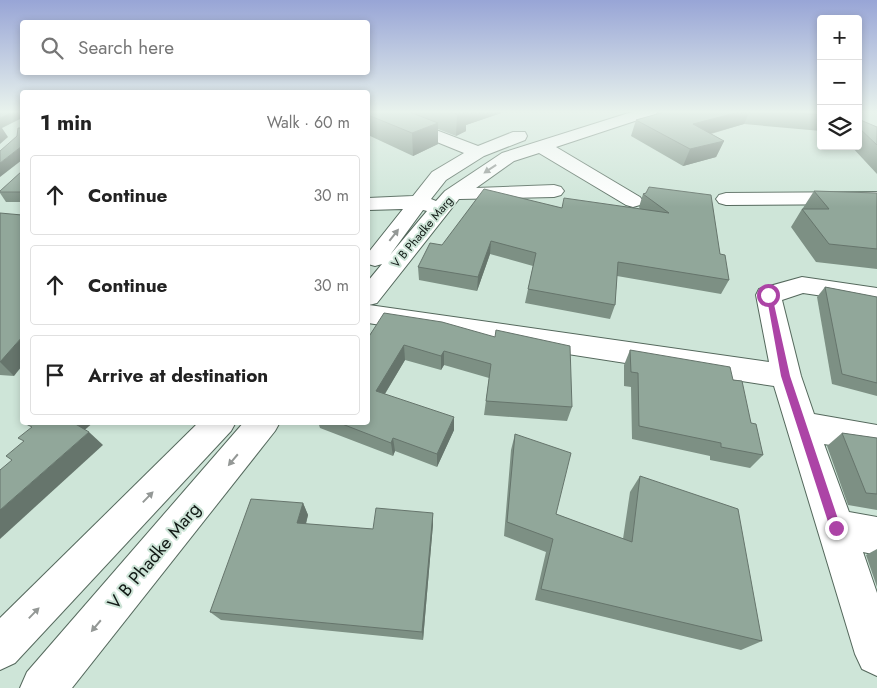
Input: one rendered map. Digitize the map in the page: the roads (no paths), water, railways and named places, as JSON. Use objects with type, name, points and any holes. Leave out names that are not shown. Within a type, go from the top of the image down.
[{"type":"street","points":[[452,143],[478,152]]},
{"type":"street","name":"V B Phadke Marg","points":[[370,294],[437,202],[439,176],[478,152],[501,143]]},
{"type":"street","name":"V B Phadke Marg","points":[[370,267],[437,202],[508,157],[550,143]]},
{"type":"street","points":[[541,146],[632,201]]},
{"type":"street","points":[[370,204],[437,202],[554,190]]},
{"type":"street","points":[[726,199],[877,198]]},
{"type":"street","points":[[877,296],[802,285],[768,295],[786,376],[877,654]]},
{"type":"street","points":[[370,314],[786,376]]},
{"type":"street","points":[[0,648],[217,425]]},
{"type":"street","name":"V B Phadke Marg","points":[[43,688],[262,425]]},
{"type":"street","points":[[802,426],[877,439]]},
{"type":"street","points":[[836,528],[877,536]]}]
